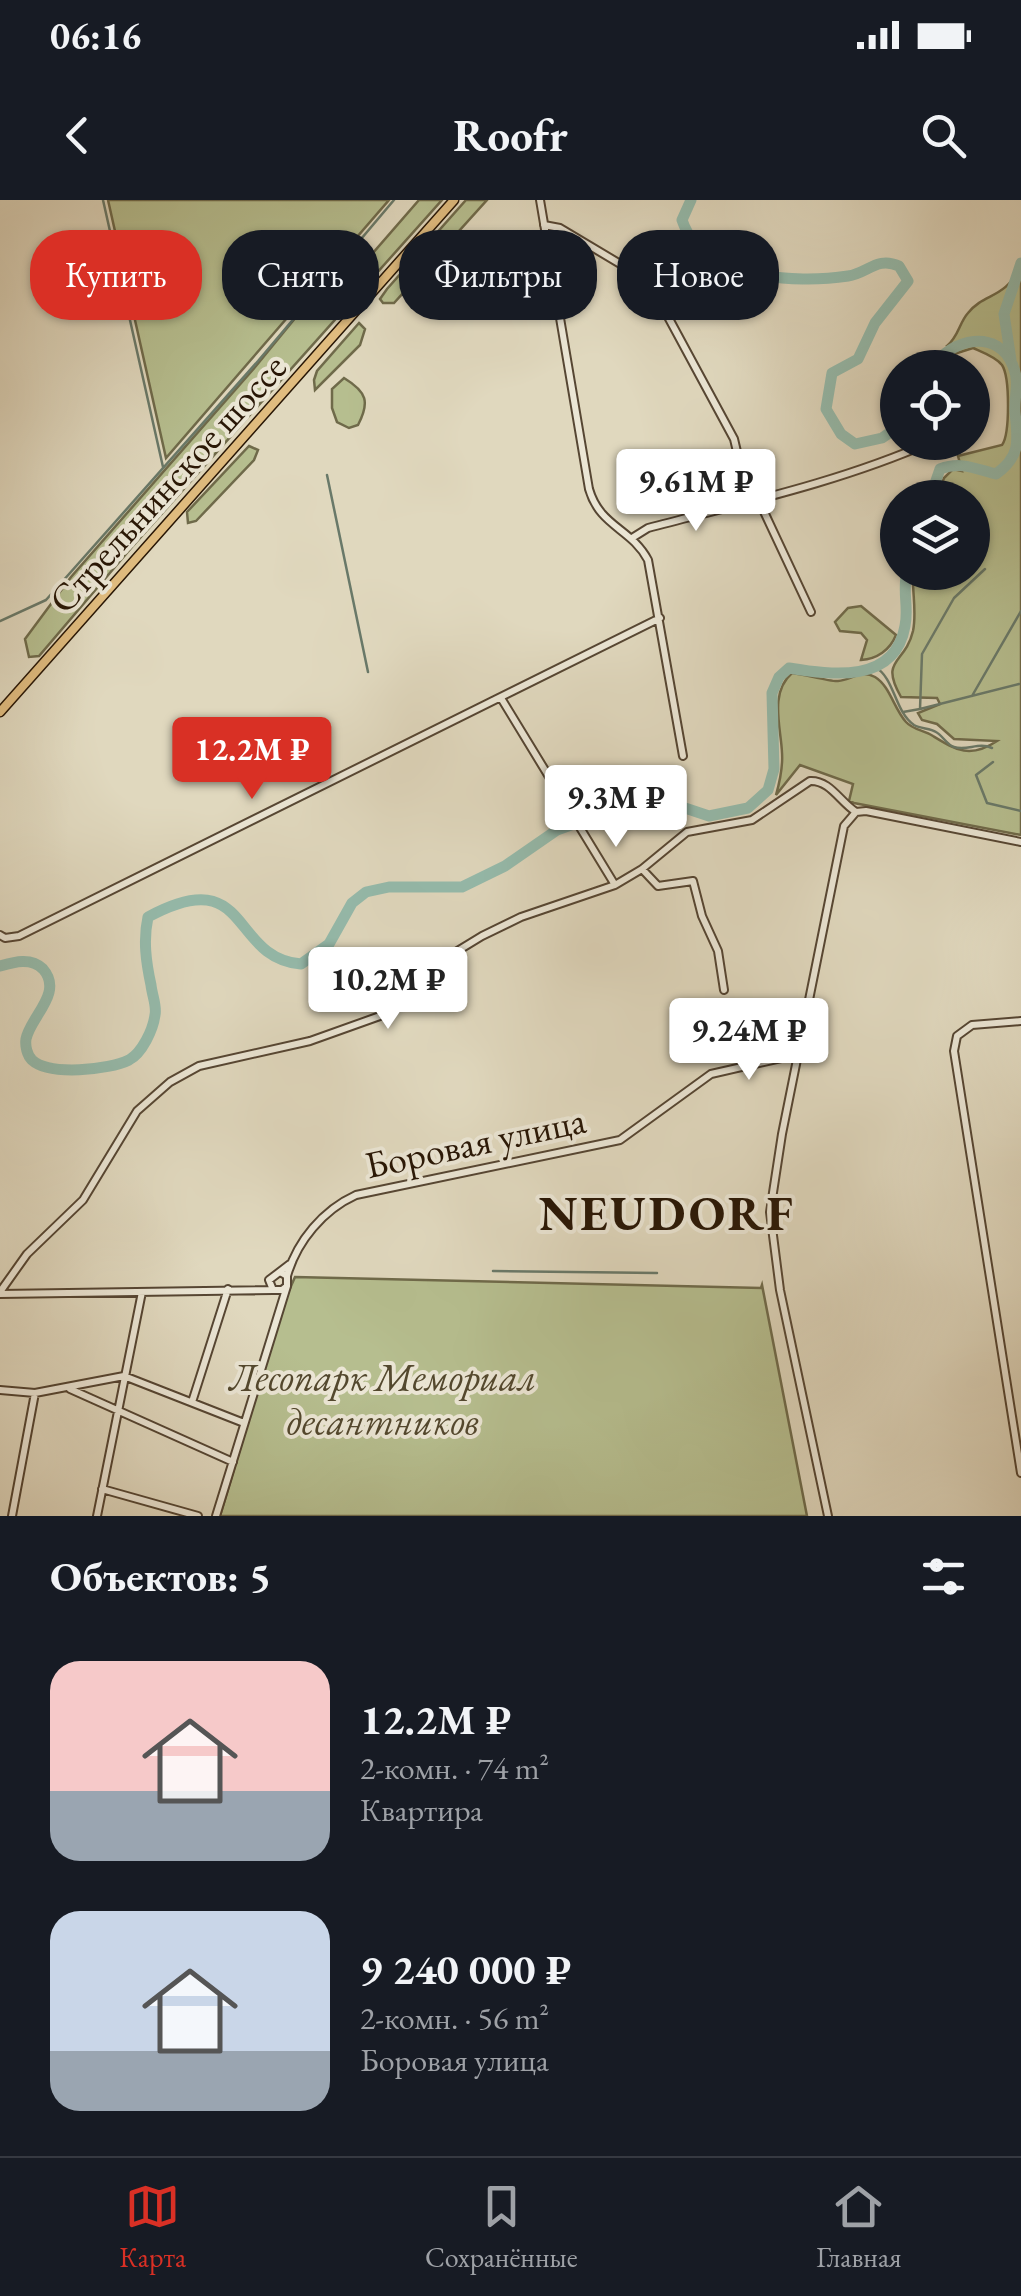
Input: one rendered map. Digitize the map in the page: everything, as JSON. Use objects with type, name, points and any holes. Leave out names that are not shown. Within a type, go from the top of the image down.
[{"type":"main road","name":"Стрельнинское шоссе","points":[[0,712],[454,200]]},
{"type":"street","points":[[540,200],[589,489],[600,514],[632,538],[648,560],[683,756]]},
{"type":"street","points":[[544,226],[560,228],[654,288],[734,439],[744,503]]},
{"type":"street","points":[[632,538],[648,528],[760,501],[890,460]]},
{"type":"street","points":[[760,501],[810,612]]},
{"type":"street","points":[[0,935],[19,936],[660,618]]},
{"type":"street","points":[[501,698],[615,884]]},
{"type":"street","points":[[0,1293],[27,1254],[83,1200],[137,1112],[170,1082],[215,1062],[275,1050],[370,1020],[392,1009],[441,961],[482,936],[521,916],[615,884],[642,869],[687,832],[752,820],[810,781],[828,786],[853,814]]},
{"type":"street","points":[[853,814],[866,811],[1021,842]]},
{"type":"street","points":[[828,1516],[780,1290],[770,1222],[772,1192],[841,838],[853,814]]},
{"type":"street","points":[[642,869],[658,886],[694,882],[702,916],[718,952],[724,990]]},
{"type":"street","points":[[1021,1021],[972,1024],[957,1036],[954,1051],[1021,1473]]},
{"type":"street","name":"Боровая улица","points":[[251,1288],[285,1278],[314,1225],[356,1194],[620,1140],[711,1074],[799,1054]]},
{"type":"street","points":[[216,1516],[285,1278]]},
{"type":"street","points":[[269,1280],[278,1292]]},
{"type":"street","points":[[0,1293],[251,1288],[278,1292]]},
{"type":"street","points":[[192,1403],[228,1289]]},
{"type":"street","points":[[97,1516],[142,1292]]},
{"type":"street","points":[[0,1390],[35,1394],[124,1376],[244,1423]]},
{"type":"street","points":[[69,1388],[233,1462]]},
{"type":"street","points":[[12,1516],[35,1394]]},
{"type":"street","points":[[102,1489],[198,1516]]},
{"type":"green space","points":[[108,200],[389,200],[363,230],[222,230],[222,320],[285,320],[166,458],[135,320],[202,320],[202,230],[115,230]]},
{"type":"green space","points":[[419,200],[442,200],[415,230],[399,230],[399,248],[379,271],[379,246]]},
{"type":"green space","points":[[466,200],[487,200],[460,230],[439,230]]},
{"type":"green space","points":[[1021,266],[1021,835],[854,803],[849,801],[853,784],[800,765],[776,795],[782,759],[778,700],[792,673],[834,681],[870,675],[884,686],[912,727],[964,750],[979,750],[997,741],[954,739],[937,724],[922,720],[918,713],[940,704],[937,698],[901,697],[892,675],[913,631],[914,590],[990,590],[990,480],[943,480],[953,469],[962,471],[959,460],[990,460],[990,448],[1002,445],[1008,418],[1005,371],[990,356],[990,350],[950,350],[947,346],[974,306],[1015,277]]},
{"type":"green space","points":[[399,275],[399,297],[394,303],[383,303],[380,299]]},
{"type":"green space","points":[[294,320],[335,320],[39,656],[29,657],[25,639],[71,577]]},
{"type":"green space","points":[[359,323],[365,329],[360,345],[315,390],[317,371]]},
{"type":"green space","points":[[344,378],[358,388],[365,404],[358,425],[349,428],[337,422],[332,408],[332,389]]},
{"type":"green space","points":[[249,446],[258,450],[254,460],[196,521],[188,523],[187,512]]},
{"type":"green space","points":[[861,606],[896,635],[882,653],[861,660],[867,640],[861,633],[840,631],[835,622],[848,608]]},
{"type":"green space","name":"Лесопарк Мемориал десантников","points":[[295,1277],[761,1288],[762,1285],[807,1516],[220,1516],[284,1302]]},
{"type":"waterway","points":[[103,200],[163,467]]},
{"type":"waterway","points":[[0,621],[46,600],[258,361],[394,200]]},
{"type":"waterway","points":[[691,200],[682,220],[692,240],[729,266],[803,279],[848,276],[885,263],[899,266],[908,281],[875,323],[858,359],[832,373],[826,409],[841,434],[855,444],[880,438]]},
{"type":"waterway","points":[[1011,360],[1004,314],[1021,263]]},
{"type":"waterway","points":[[936,480],[940,469],[948,467],[962,466],[996,474],[1010,461],[1017,440],[1015,372],[1006,354],[986,342],[962,344],[951,350]]},
{"type":"waterway","points":[[327,475],[368,672]]},
{"type":"waterway","points":[[0,966],[33,963],[48,978],[48,996],[26,1039],[32,1060],[65,1070],[120,1064],[134,1057],[142,1047],[154,1021],[146,951],[148,917],[181,903],[205,900],[223,906],[261,946],[278,958],[301,964],[329,944],[352,903],[366,892],[389,887],[462,887],[505,866],[557,830],[620,807],[658,809],[673,804],[709,816],[748,808],[768,790],[774,769],[772,693],[779,677],[789,668],[824,673],[859,671],[889,658],[899,645],[905,626],[905,590]]},
{"type":"waterway","points":[[903,712],[920,709],[922,654],[963,590]]},
{"type":"waterway","points":[[972,696],[1021,611]]},
{"type":"waterway","points":[[875,667],[887,679],[902,712],[914,725],[936,732],[954,747],[992,748]]},
{"type":"waterway","points":[[920,709],[1019,684]]},
{"type":"waterway","points":[[993,762],[976,775],[987,803],[1021,811]]},
{"type":"waterway","points":[[493,1271],[657,1273]]},
{"type":"district","name":"NEUDORF","points":[[667,1213]]}]
